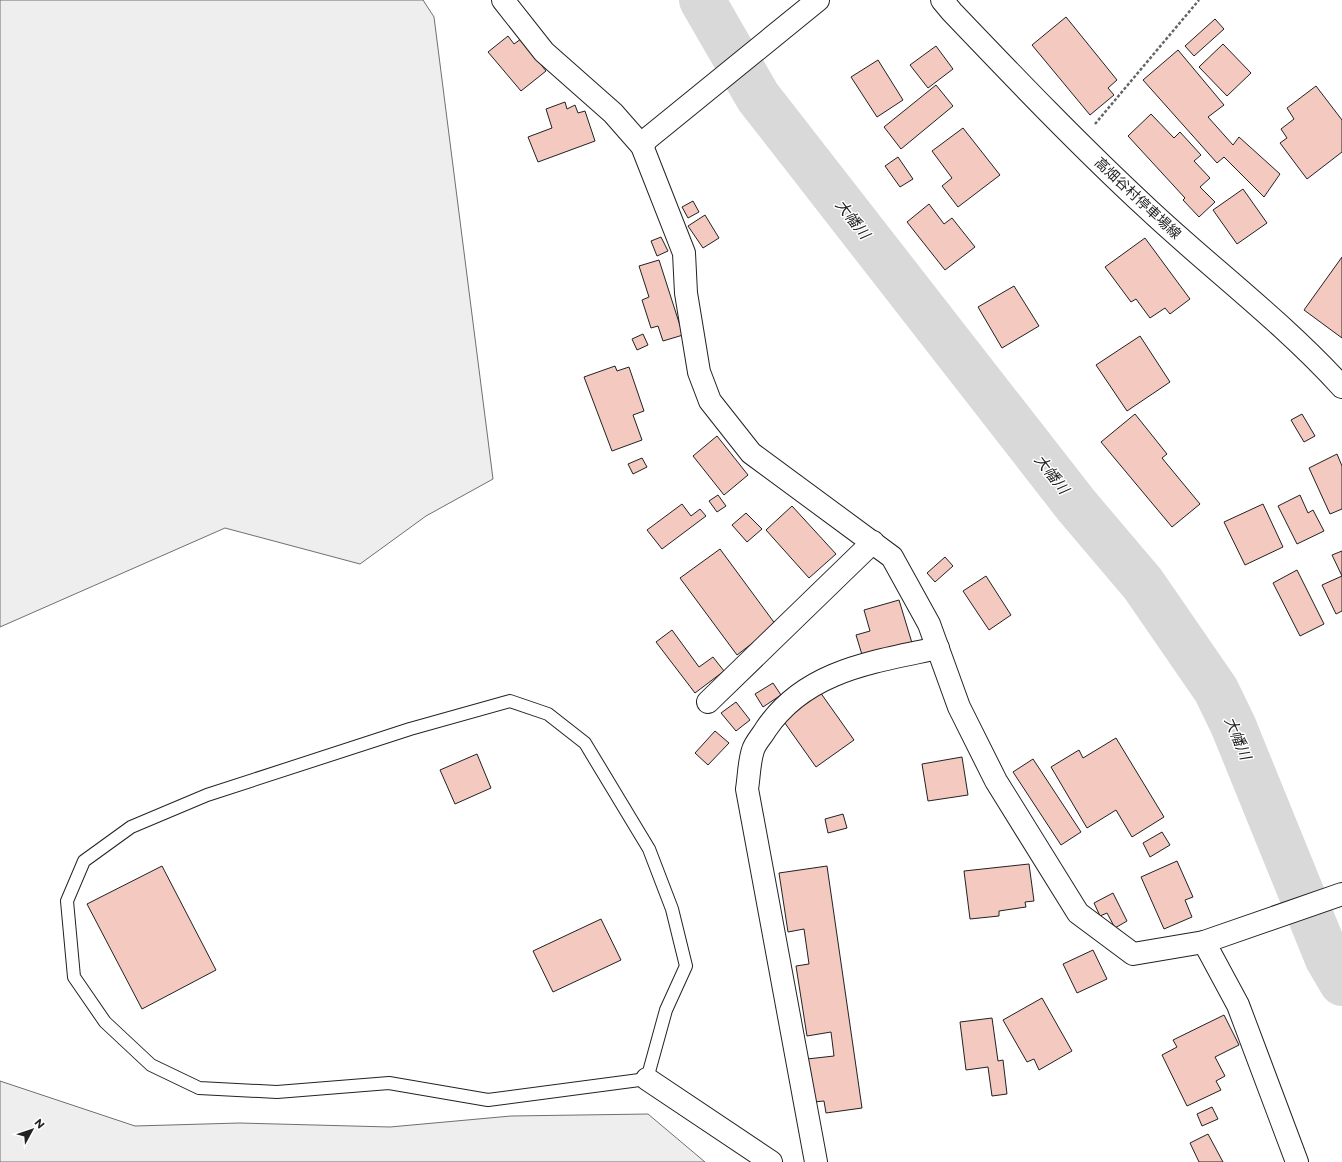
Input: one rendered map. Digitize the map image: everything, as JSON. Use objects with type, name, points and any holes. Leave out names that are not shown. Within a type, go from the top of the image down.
[{"type":"street","points":[[503,0],[544,52],[645,142],[684,253],[686,293],[699,372],[710,401],[752,453],[892,557],[929,624],[959,707],[996,781],[1078,913],[1133,954],[1204,942],[1342,894]]},
{"type":"street","points":[[645,142],[818,0]]},
{"type":"street","name":"高畑谷村停車場線","points":[[942,0],[1078,142],[1148,210],[1312,354],[1342,387]]},
{"type":"street","points":[[708,702],[873,542]]},
{"type":"street","points":[[816,1162],[747,789],[753,749],[777,713],[803,692],[826,677],[860,665],[938,648]]},
{"type":"street","points":[[1204,942],[1238,1005],[1297,1162]]},
{"type":"street","points":[[648,1079],[772,1162]]},
{"type":"lane","points":[[510,701],[548,714],[585,742],[650,849],[672,909],[686,966],[666,1010],[648,1079],[488,1100],[389,1083],[277,1092],[199,1088],[151,1065],[101,1016],[74,977],[67,901],[84,861],[131,828],[215,792],[410,729],[510,701]]},
{"type":"path","points":[[1078,142],[1105,113],[1147,60],[1199,0]]},
{"type":"shaded area","points":[[0,0],[423,0],[434,17],[493,479],[426,516],[360,564],[225,528],[0,627]]},
{"type":"shaded area","points":[[0,1081],[135,1126],[239,1123],[390,1127],[511,1116],[648,1114],[705,1162],[0,1162]]},
{"type":"building","points":[[1066,17],[1117,80],[1108,88],[1114,95],[1090,115],[1032,45]]},
{"type":"building","points":[[1215,19],[1224,29],[1194,56],[1185,46]]},
{"type":"building","points":[[508,36],[514,44],[521,39],[546,71],[521,91],[488,52]]},
{"type":"building","points":[[1223,44],[1251,73],[1227,96],[1199,67]]},
{"type":"building","points":[[936,46],[953,69],[928,88],[910,65]]},
{"type":"building","points":[[1178,50],[1224,105],[1208,117],[1233,145],[1239,137],[1280,174],[1264,197],[1224,157],[1217,163],[1143,80]]},
{"type":"building","points":[[878,60],[903,100],[877,117],[851,77]]},
{"type":"building","points":[[936,85],[953,106],[901,149],[884,127]]},
{"type":"building","points":[[1316,86],[1342,120],[1342,152],[1307,179],[1280,143],[1287,138],[1281,129],[1294,119],[1287,108]]},
{"type":"building","points":[[565,102],[567,109],[575,105],[578,113],[585,111],[595,141],[538,162],[528,137],[552,128],[546,109]]},
{"type":"building","points":[[1151,114],[1174,138],[1180,132],[1201,155],[1194,161],[1210,178],[1200,187],[1215,202],[1199,217],[1183,200],[1185,198],[1128,136]]},
{"type":"building","points":[[963,128],[1000,175],[958,207],[942,186],[952,178],[932,151]]},
{"type":"building","points":[[898,157],[913,179],[900,187],[885,166]]},
{"type":"building","points":[[1243,189],[1267,223],[1237,244],[1213,210]]},
{"type":"building","points":[[693,201],[699,212],[688,218],[682,207]]},
{"type":"building","points":[[929,204],[944,224],[952,218],[975,247],[945,270],[907,222]]},
{"type":"building","points":[[705,215],[719,238],[703,248],[688,226]]},
{"type":"building","points":[[661,237],[668,251],[657,256],[651,241]]},
{"type":"building","points":[[1145,238],[1190,299],[1170,314],[1165,308],[1150,318],[1136,299],[1131,302],[1105,267]]},
{"type":"building","points":[[1342,257],[1342,338],[1304,310]]},
{"type":"building","points":[[659,260],[683,335],[663,341],[658,326],[651,328],[642,300],[649,297],[639,266]]},
{"type":"building","points":[[1014,286],[1039,326],[1002,348],[978,307]]},
{"type":"building","points":[[643,334],[648,345],[637,350],[632,339]]},
{"type":"building","points":[[1140,336],[1170,382],[1127,411],[1096,365]]},
{"type":"building","points":[[615,366],[617,371],[629,367],[644,411],[633,415],[642,440],[612,451],[584,377]]},
{"type":"building","points":[[1135,414],[1167,454],[1162,458],[1200,504],[1172,527],[1101,442]]},
{"type":"building","points":[[1302,414],[1315,436],[1304,442],[1291,420]]},
{"type":"building","points":[[717,436],[748,475],[724,495],[693,456]]},
{"type":"building","points":[[1337,454],[1342,466],[1342,509],[1330,514],[1309,468]]},
{"type":"building","points":[[642,458],[647,467],[633,474],[628,464]]},
{"type":"building","points":[[718,495],[726,506],[717,512],[709,501]]},
{"type":"building","points":[[1300,495],[1308,513],[1313,510],[1324,531],[1297,544],[1278,506]]},
{"type":"building","points":[[682,504],[691,516],[700,509],[706,516],[662,549],[647,530]]},
{"type":"building","points":[[1263,504],[1283,547],[1245,565],[1224,522]]},
{"type":"building","points":[[792,506],[836,554],[809,578],[766,530]]},
{"type":"building","points":[[746,513],[762,529],[747,542],[732,525]]},
{"type":"building","points":[[720,549],[776,625],[737,655],[680,578]]},
{"type":"building","points":[[1342,551],[1342,576],[1332,555]]},
{"type":"building","points":[[945,557],[953,566],[935,582],[927,573]]},
{"type":"building","points":[[1297,570],[1324,624],[1300,636],[1273,583]]},
{"type":"building","points":[[986,576],[1011,615],[989,630],[963,591]]},
{"type":"building","points":[[1342,576],[1342,611],[1336,614],[1322,585]]},
{"type":"building","points":[[899,600],[912,643],[863,658],[856,635],[870,631],[864,610]]},
{"type":"building","points":[[672,630],[699,667],[713,657],[724,671],[695,693],[656,642]]},
{"type":"building","points":[[773,683],[781,695],[763,707],[755,694]]},
{"type":"building","points":[[820,692],[854,740],[816,767],[782,719]]},
{"type":"building","points":[[736,702],[750,720],[736,731],[721,713]]},
{"type":"building","points":[[715,731],[729,743],[708,765],[695,753]]},
{"type":"building","points":[[1116,738],[1164,817],[1132,837],[1116,810],[1087,828],[1051,767],[1079,750],[1083,758]]},
{"type":"building","points":[[477,754],[491,788],[455,804],[440,770]]},
{"type":"building","points":[[962,757],[968,795],[928,801],[922,764]]},
{"type":"building","points":[[1033,759],[1081,832],[1061,845],[1013,772]]},
{"type":"building","points":[[843,814],[847,828],[828,833],[825,819]]},
{"type":"building","points":[[1162,832],[1170,845],[1150,857],[1143,843]]},
{"type":"building","points":[[1177,861],[1193,897],[1185,900],[1192,917],[1164,929],[1141,877]]},
{"type":"building","points":[[1029,864],[1034,901],[1025,902],[1026,907],[999,911],[999,916],[970,919],[964,871]]},
{"type":"building","points":[[162,866],[216,970],[142,1009],[87,904]]},
{"type":"building","points":[[827,866],[862,1108],[826,1113],[824,1101],[814,1102],[807,1059],[834,1056],[831,1032],[807,1036],[796,966],[809,964],[804,929],[788,932],[779,873]]},
{"type":"building","points":[[1113,893],[1127,921],[1115,928],[1107,913],[1100,916],[1094,903]]},
{"type":"building","points":[[601,919],[621,960],[553,992],[533,951]]},
{"type":"building","points":[[1093,950],[1107,979],[1077,993],[1063,964]]},
{"type":"building","points":[[1042,998],[1072,1051],[1039,1070],[1034,1059],[1027,1062],[1003,1020]]},
{"type":"building","points":[[1224,1015],[1239,1045],[1215,1057],[1225,1076],[1216,1081],[1221,1090],[1187,1106],[1162,1055],[1177,1047],[1173,1040]]},
{"type":"building","points":[[992,1018],[998,1061],[1003,1060],[1007,1094],[992,1096],[988,1067],[966,1070],[960,1022]]},
{"type":"building","points":[[1212,1107],[1218,1119],[1202,1126],[1197,1114]]},
{"type":"building","points":[[1208,1134],[1223,1162],[1199,1162],[1190,1143]]},
{"type":"waterway","name":"大幡川","points":[[702,0],[758,97],[1076,505],[1143,584],[1216,690],[1233,725],[1328,959],[1342,983]]}]
